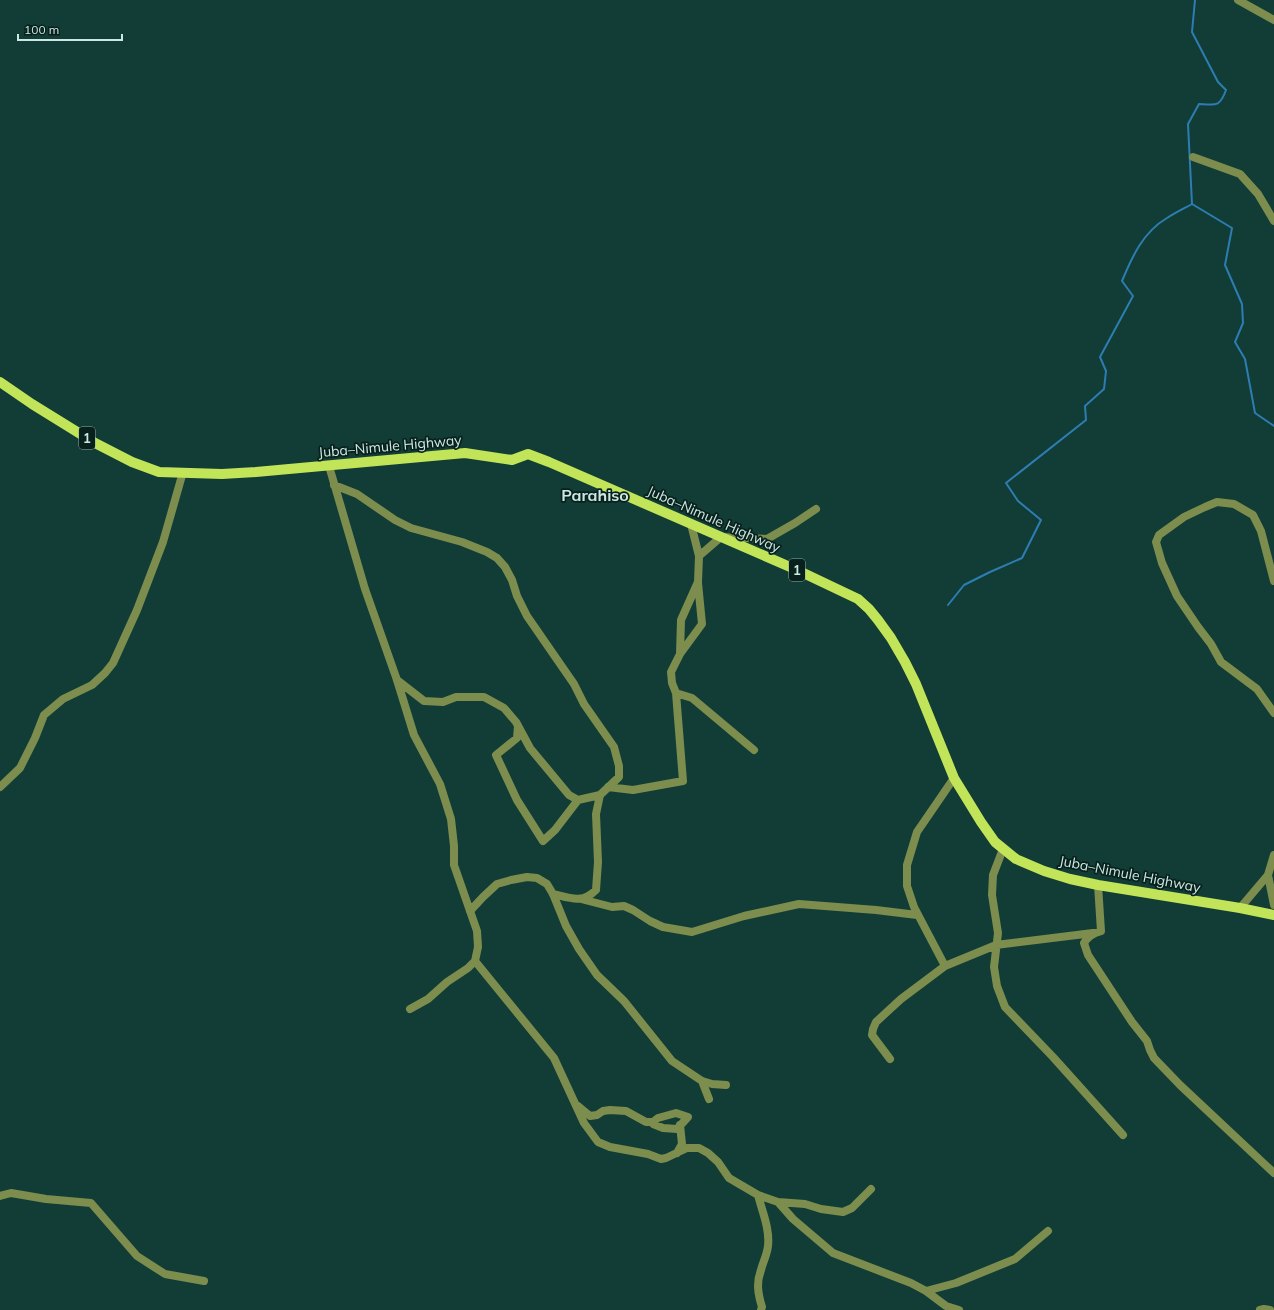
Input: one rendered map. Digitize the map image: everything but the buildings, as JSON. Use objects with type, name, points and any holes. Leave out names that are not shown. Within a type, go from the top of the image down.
[{"type":"main road","name":"1","points":[[0,382],[32,404],[95,443],[132,462],[159,472],[183,472]]},
{"type":"main road","name":"Juba–Nimule Highway","points":[[183,472],[222,474],[329,466],[465,453],[512,460],[528,454],[797,570],[858,599],[869,609],[891,638],[906,662],[954,778],[995,842],[1016,859],[1044,871],[1070,879],[1274,915]]},
{"type":"street","points":[[1238,0],[1274,20]]},
{"type":"street","points":[[1193,157],[1240,174],[1258,194],[1274,221]]},
{"type":"street","points":[[329,466],[365,589],[397,680],[414,736],[440,784],[444,795],[451,818],[454,846],[454,865],[477,931],[478,947],[474,961],[468,968],[447,982],[428,999],[410,1009]]},
{"type":"street","points":[[0,787],[20,768],[35,738],[44,715],[63,699],[92,685],[105,674],[114,663],[137,610],[163,542],[183,472]]},
{"type":"street","points":[[334,485],[357,494],[395,520],[411,528],[462,542],[487,552],[497,558],[505,567],[512,580],[517,596],[527,616],[574,684],[584,704],[614,747],[619,766],[619,777],[600,795],[578,800],[555,830],[543,842],[517,800],[496,755],[517,738],[518,726]]},
{"type":"street","points":[[1274,581],[1261,531],[1253,515],[1234,504],[1217,502],[1205,506],[1184,517],[1159,534],[1156,542],[1162,563],[1177,596],[1198,628],[1211,644],[1221,662],[1257,688],[1274,713]]},
{"type":"street","points":[[699,556],[721,537],[767,539],[816,509]]},
{"type":"street","points":[[608,787],[633,790],[683,781],[676,693],[672,683],[671,672],[680,654],[702,624],[698,582],[699,556],[691,524]]},
{"type":"street","points":[[680,654],[681,620],[698,582]]},
{"type":"street","points":[[397,680],[424,701],[443,702],[456,697],[484,697],[504,708],[518,726],[530,748],[569,795],[578,800]]},
{"type":"street","points":[[676,693],[692,698],[754,750]]},
{"type":"street","points":[[945,966],[917,915],[907,886],[907,865],[917,832],[954,778]]},
{"type":"street","points":[[581,899],[590,896],[596,890],[598,862],[596,814],[600,795]]},
{"type":"street","points":[[1003,849],[993,875],[992,895],[998,933],[994,967],[997,986],[1005,1007],[1053,1057],[1123,1135]]},
{"type":"street","points":[[1240,908],[1268,875],[1274,855]]},
{"type":"street","points":[[1268,875],[1274,905]]},
{"type":"street","points":[[470,911],[497,884],[527,877],[537,878],[547,884],[553,894],[566,926],[579,949],[597,975],[624,1001],[672,1061],[702,1081],[726,1086]]},
{"type":"street","points":[[1098,885],[1101,930],[1088,937],[1084,943],[1088,955],[1132,1022],[1147,1041],[1154,1058],[1180,1085],[1274,1173]]},
{"type":"street","points":[[553,894],[612,907],[624,906],[663,927],[692,932],[744,916],[799,904],[917,915]]},
{"type":"street","points":[[890,1059],[872,1035],[876,1022],[902,999],[945,966],[996,945],[1094,933]]},
{"type":"street","points":[[474,961],[554,1058],[584,1123],[598,1142],[610,1147],[648,1154],[661,1159],[686,1148],[699,1148],[718,1162],[730,1178],[758,1195],[778,1202],[805,1204],[821,1209],[843,1212],[852,1208],[871,1189]]},
{"type":"street","points":[[702,1081],[709,1099]]},
{"type":"street","points":[[576,1104],[590,1116],[610,1110],[626,1111],[646,1122],[653,1122],[653,1124],[673,1129],[677,1129],[688,1117],[676,1113],[658,1118],[653,1122]]},
{"type":"street","points":[[677,1152],[682,1144],[680,1125]]},
{"type":"street","points":[[0,1196],[11,1193],[46,1199],[91,1203],[137,1256],[165,1274],[204,1281]]},
{"type":"street","points":[[758,1195],[768,1233],[768,1246],[757,1284],[762,1307],[761,1310]]},
{"type":"street","points":[[778,1202],[793,1219],[833,1253],[911,1283],[926,1291],[946,1306],[959,1310]]},
{"type":"street","points":[[926,1291],[956,1283],[1015,1259],[1048,1231]]},
{"type":"street","points":[[1260,1310],[1270,1310]]},
{"type":"waterway","points":[[1195,0],[1192,32],[1218,82],[1226,90],[1222,100],[1217,104],[1199,104],[1188,124],[1192,204],[1232,228],[1225,265],[1242,304],[1243,323],[1235,342],[1245,359],[1255,413],[1274,426]]},
{"type":"waterway","points":[[948,605],[964,585],[1022,558],[1041,520],[1018,501],[1006,483],[1086,420],[1085,406],[1104,389],[1106,371],[1100,357],[1133,296],[1122,281],[1134,254],[1151,230],[1167,218],[1192,204]]},
{"type":"district","name":"Parahiso","points":[[595,495]]}]
